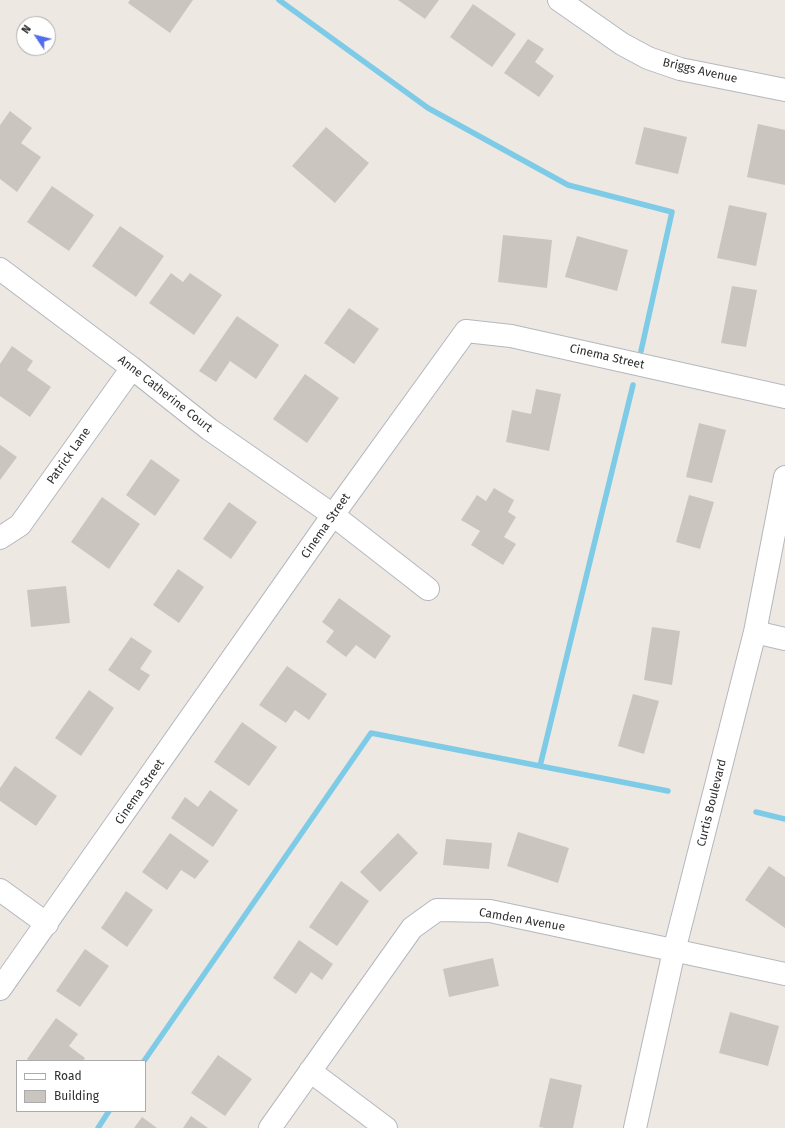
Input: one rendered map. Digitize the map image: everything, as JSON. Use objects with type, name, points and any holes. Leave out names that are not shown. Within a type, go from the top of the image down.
[{"type":"street","name":"Briggs Avenue","points":[[559,0],[622,44],[648,58],[680,68],[785,90]]},
{"type":"street","name":"Anne Catherine Court","points":[[0,269],[132,368],[209,429],[333,515],[428,588]]},
{"type":"street","name":"Cinema Street","points":[[0,989],[333,515],[466,331],[511,336],[785,397]]},
{"type":"street","name":"Patrick Lane","points":[[0,538],[20,525],[132,368]]},
{"type":"street","name":"Curtis Boulevard","points":[[635,1128],[674,951],[755,632],[785,477]]},
{"type":"street","points":[[755,632],[785,639]]},
{"type":"street","points":[[0,890],[47,924]]},
{"type":"street","name":"Camden Avenue","points":[[270,1128],[412,928],[437,910],[490,911],[785,974]]},
{"type":"street","points":[[310,1071],[386,1128]]},
{"type":"building","points":[[130,0],[193,0],[170,33],[128,3]]},
{"type":"building","points":[[398,0],[439,0],[425,19]]},
{"type":"building","points":[[473,4],[516,34],[492,67],[450,37]]},
{"type":"building","points":[[528,39],[544,49],[535,62],[554,76],[539,97],[504,73]]},
{"type":"building","points":[[10,111],[32,128],[21,143],[41,157],[17,192],[0,179],[0,125]]},
{"type":"building","points":[[758,124],[785,130],[785,185],[747,177]]},
{"type":"building","points":[[326,127],[369,163],[335,203],[292,166]]},
{"type":"building","points":[[644,127],[687,137],[678,174],[635,164]]},
{"type":"building","points":[[52,186],[94,215],[69,251],[27,222]]},
{"type":"building","points":[[729,205],[767,213],[756,266],[717,258]]},
{"type":"building","points":[[120,226],[164,256],[136,297],[92,266]]},
{"type":"building","points":[[503,235],[552,240],[547,288],[498,282]]},
{"type":"building","points":[[577,236],[628,250],[617,291],[565,277]]},
{"type":"building","points":[[171,273],[183,282],[190,273],[222,295],[194,335],[149,303]]},
{"type":"building","points":[[732,286],[757,290],[746,347],[721,343]]},
{"type":"building","points":[[349,308],[379,329],[354,364],[324,343]]},
{"type":"building","points":[[237,316],[279,345],[256,379],[230,361],[216,382],[199,371]]},
{"type":"building","points":[[12,346],[33,361],[27,370],[51,387],[30,417],[0,396],[0,364]]},
{"type":"building","points":[[305,374],[339,398],[307,443],[273,419]]},
{"type":"building","points":[[536,389],[561,394],[549,451],[506,442],[512,410],[531,414]]},
{"type":"building","points":[[699,423],[726,430],[712,483],[686,477]]},
{"type":"building","points":[[0,445],[17,457],[0,480]]},
{"type":"building","points":[[151,459],[180,480],[155,516],[126,495]]},
{"type":"building","points":[[494,488],[514,500],[508,512],[516,517],[504,537],[516,544],[503,565],[471,545],[480,531],[461,520],[477,495],[486,501]]},
{"type":"building","points":[[689,495],[714,502],[700,549],[676,542]]},
{"type":"building","points":[[102,497],[140,524],[109,569],[71,542]]},
{"type":"building","points":[[229,502],[257,522],[231,559],[203,539]]},
{"type":"building","points":[[178,569],[204,587],[179,623],[153,605]]},
{"type":"building","points":[[66,586],[70,623],[31,627],[27,590]]},
{"type":"building","points":[[339,598],[391,636],[375,659],[356,645],[346,657],[326,642],[334,631],[322,622]]},
{"type":"building","points":[[652,627],[680,631],[672,685],[644,680]]},
{"type":"building","points":[[131,637],[152,651],[140,669],[150,675],[139,691],[108,670]]},
{"type":"building","points":[[287,666],[327,694],[309,720],[295,710],[286,723],[259,705]]},
{"type":"building","points":[[89,690],[114,708],[81,756],[55,738]]},
{"type":"building","points":[[633,694],[659,701],[644,754],[618,746]]},
{"type":"building","points":[[242,722],[277,747],[249,786],[214,762]]},
{"type":"building","points":[[15,766],[57,796],[36,826],[0,801],[0,788]]},
{"type":"building","points":[[210,790],[238,810],[213,847],[171,818],[185,797],[198,807]]},
{"type":"building","points":[[518,832],[569,848],[558,883],[507,866]]},
{"type":"building","points":[[170,833],[209,861],[195,879],[181,870],[167,890],[142,872]]},
{"type":"building","points":[[398,833],[418,853],[380,892],[360,872]]},
{"type":"building","points":[[446,839],[492,843],[489,869],[443,865]]},
{"type":"building","points":[[769,866],[785,877],[785,928],[745,900]]},
{"type":"building","points":[[341,881],[369,901],[337,946],[309,927]]},
{"type":"building","points":[[126,891],[153,910],[127,947],[101,928]]},
{"type":"building","points":[[299,940],[333,964],[322,980],[311,972],[296,994],[273,978]]},
{"type":"building","points":[[85,949],[109,966],[80,1007],[56,991]]},
{"type":"building","points":[[493,958],[499,986],[449,997],[443,969]]},
{"type":"building","points":[[730,1012],[779,1026],[768,1066],[719,1053]]},
{"type":"building","points":[[56,1018],[78,1034],[69,1046],[85,1058],[84,1060],[27,1059]]},
{"type":"building","points":[[218,1055],[252,1079],[225,1116],[191,1093]]},
{"type":"building","points":[[550,1078],[582,1085],[573,1128],[539,1127]]},
{"type":"building","points":[[191,1116],[208,1128],[183,1128]]},
{"type":"building","points":[[142,1117],[157,1128],[134,1128]]},
{"type":"waterway","points":[[279,0],[428,108],[568,185],[672,212],[641,351]]},
{"type":"waterway","points":[[540,766],[633,385]]},
{"type":"waterway","points":[[145,1060],[371,733],[668,791]]},
{"type":"waterway","points":[[756,812],[785,819]]},
{"type":"waterway","points":[[98,1128],[108,1112]]}]
